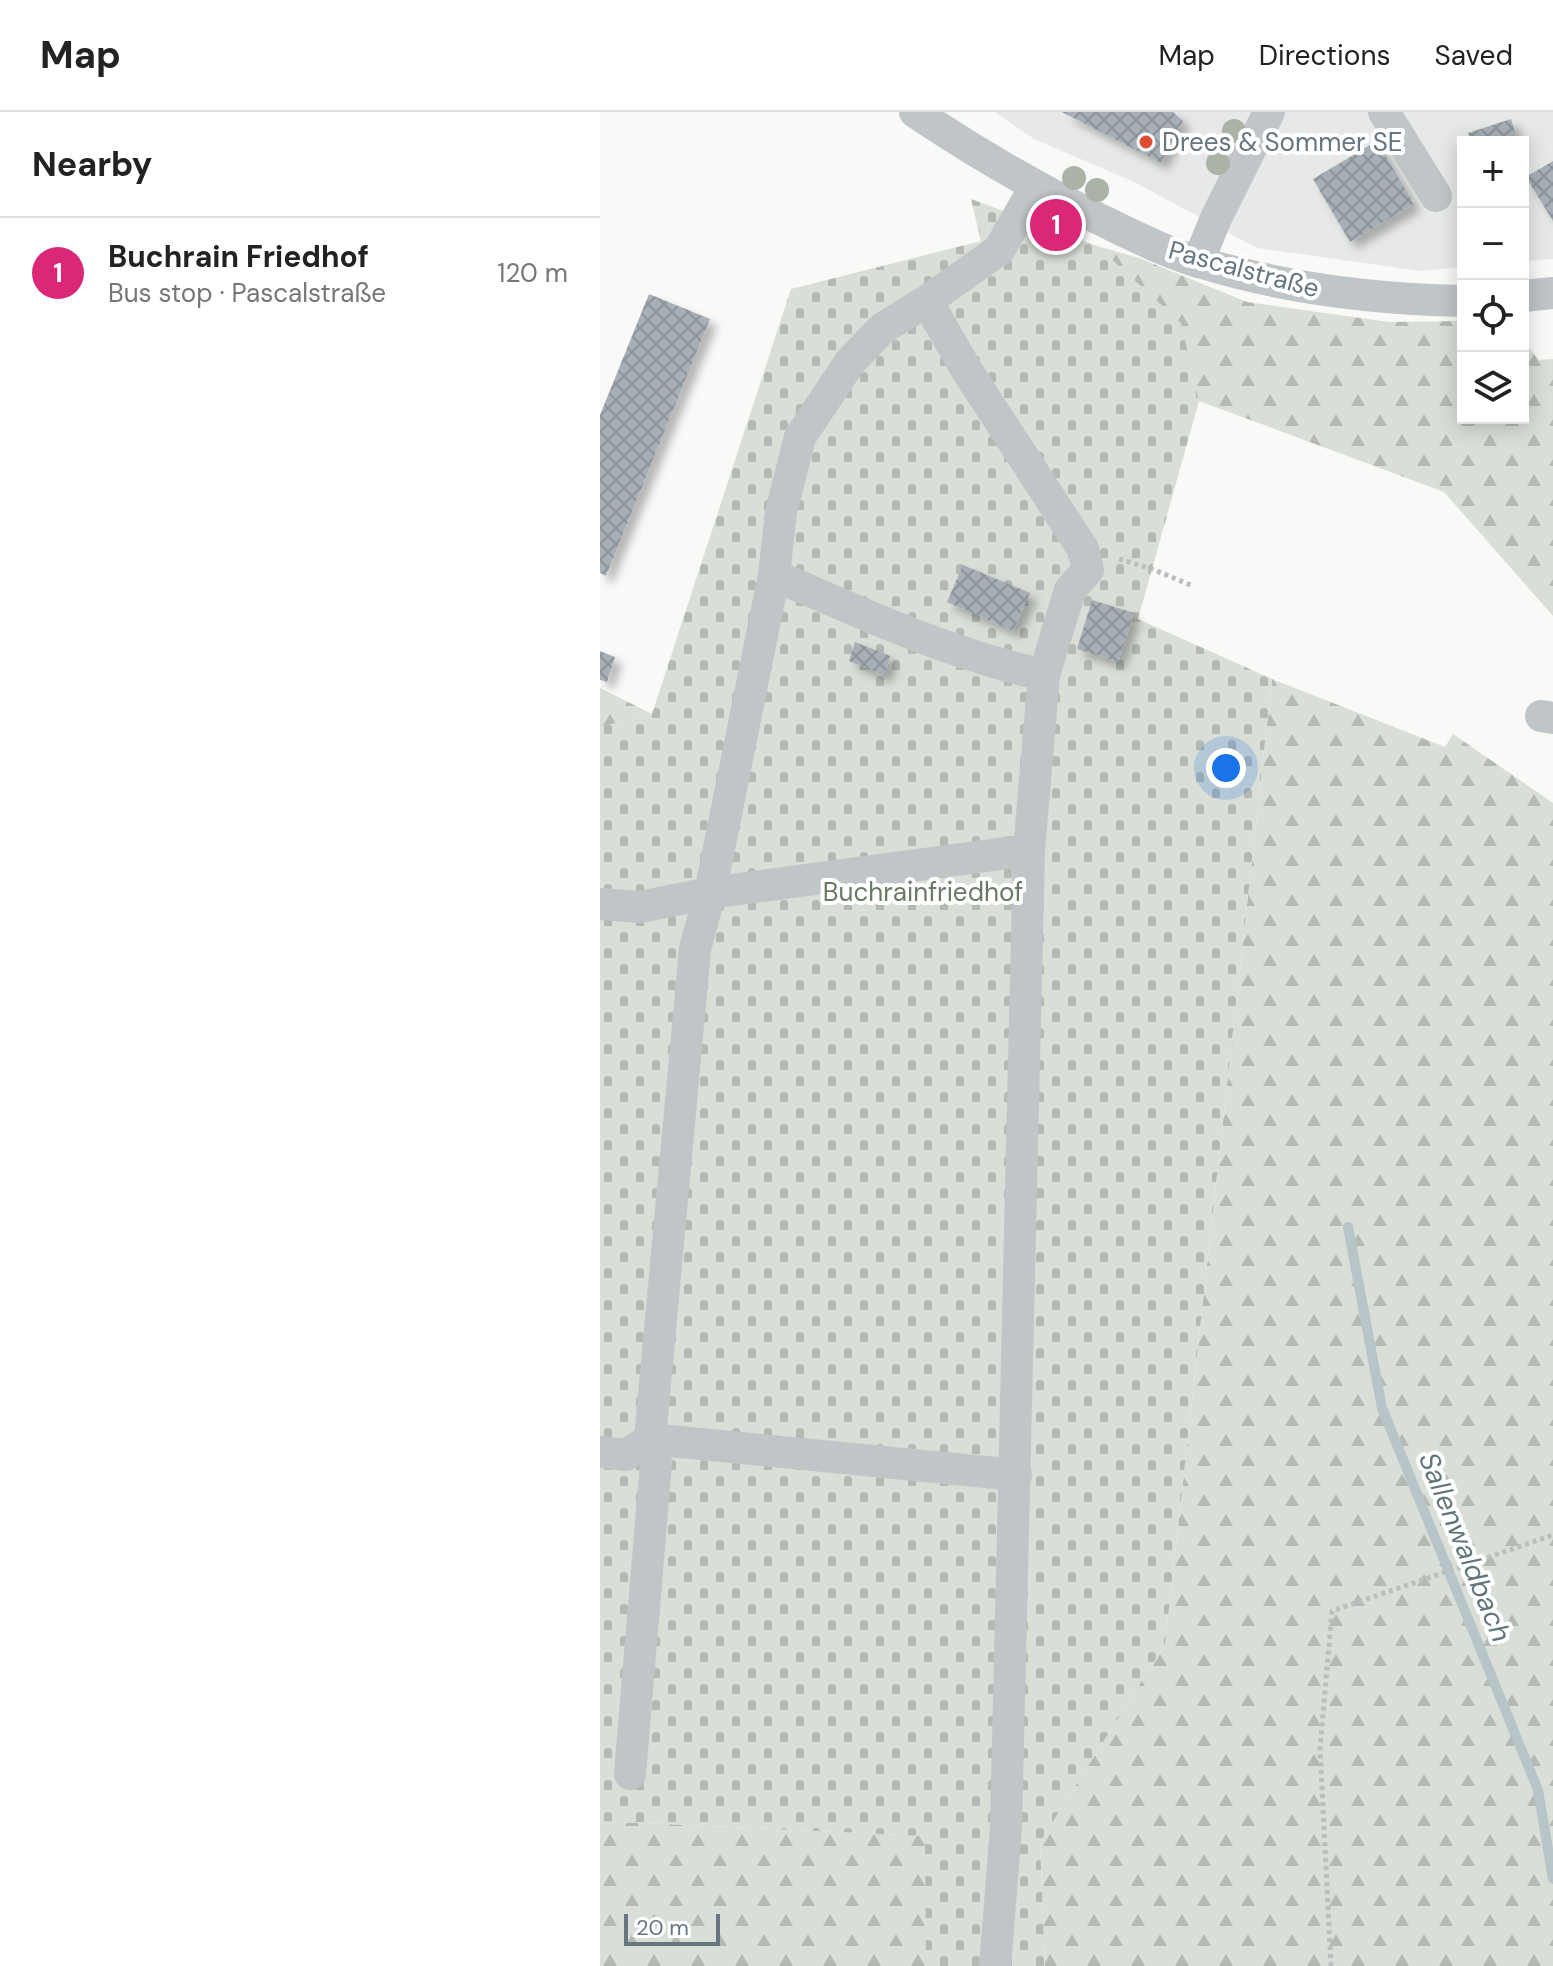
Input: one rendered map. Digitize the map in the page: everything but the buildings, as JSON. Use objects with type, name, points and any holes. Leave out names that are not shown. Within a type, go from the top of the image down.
[{"type":"street","name":"Pascalstraße","points":[[915,112],[1035,187],[1140,239],[1198,262],[1314,290],[1390,299],[1457,301]]},
{"type":"street","points":[[1198,262],[1216,218],[1269,112]]},
{"type":"street","points":[[1384,112],[1436,196]]},
{"type":"street","points":[[630,1774],[656,1463],[650,1439],[695,949],[710,893],[774,575],[781,512],[800,437],[850,362],[883,328],[999,250],[1035,187]]},
{"type":"street","points":[[927,301],[966,369],[1083,549],[1088,570],[1070,590],[1044,675],[1029,850],[1006,1828],[995,1966]]},
{"type":"street","points":[[774,575],[889,625],[1000,665],[1044,675]]},
{"type":"street","points":[[600,904],[640,907],[710,893],[1029,850]]},
{"type":"street","points":[[600,1452],[626,1455],[650,1439],[1016,1475]]},
{"type":"path","points":[[1083,549],[1152,569],[1193,586]]},
{"type":"path","points":[[1331,1966],[1320,1748],[1332,1611],[1553,1535]]},
{"type":"shaded area","points":[[995,112],[1553,112],[1553,259],[1529,261],[1529,136],[1457,136],[1457,268],[1421,271],[1257,248],[1134,182],[1034,139]]},
{"type":"green space","name":"Buchrainfriedhof","points":[[971,199],[1097,246],[1181,323],[1199,401],[1138,619],[1272,679],[1165,1644],[1040,1842],[1045,1966],[926,1966],[925,1836],[600,1821],[600,727],[652,714],[791,289],[981,241]]},
{"type":"green space","points":[[1097,246],[1139,258],[1247,302],[1389,322],[1457,321],[1457,424],[1529,424],[1529,348],[1539,360],[1553,359],[1553,616],[1444,492],[1199,401],[1180,323]]},
{"type":"green space","points":[[1272,679],[1445,747],[1453,734],[1553,803],[1553,1966],[1045,1966],[1040,1842],[1165,1644]]},
{"type":"green space","points":[[600,688],[652,714],[600,727]]},
{"type":"green space","points":[[600,1821],[926,1836],[926,1966],[600,1966]]},
{"type":"waterway","name":"Sallenwaldbach","points":[[1348,1227],[1382,1408],[1538,1790],[1553,1879]]},
{"type":"place","name":"Drees & Sommer SE","points":[[1146,142]]},
{"type":"place","name":"Buchrain Friedhof","points":[[1056,225]]}]
